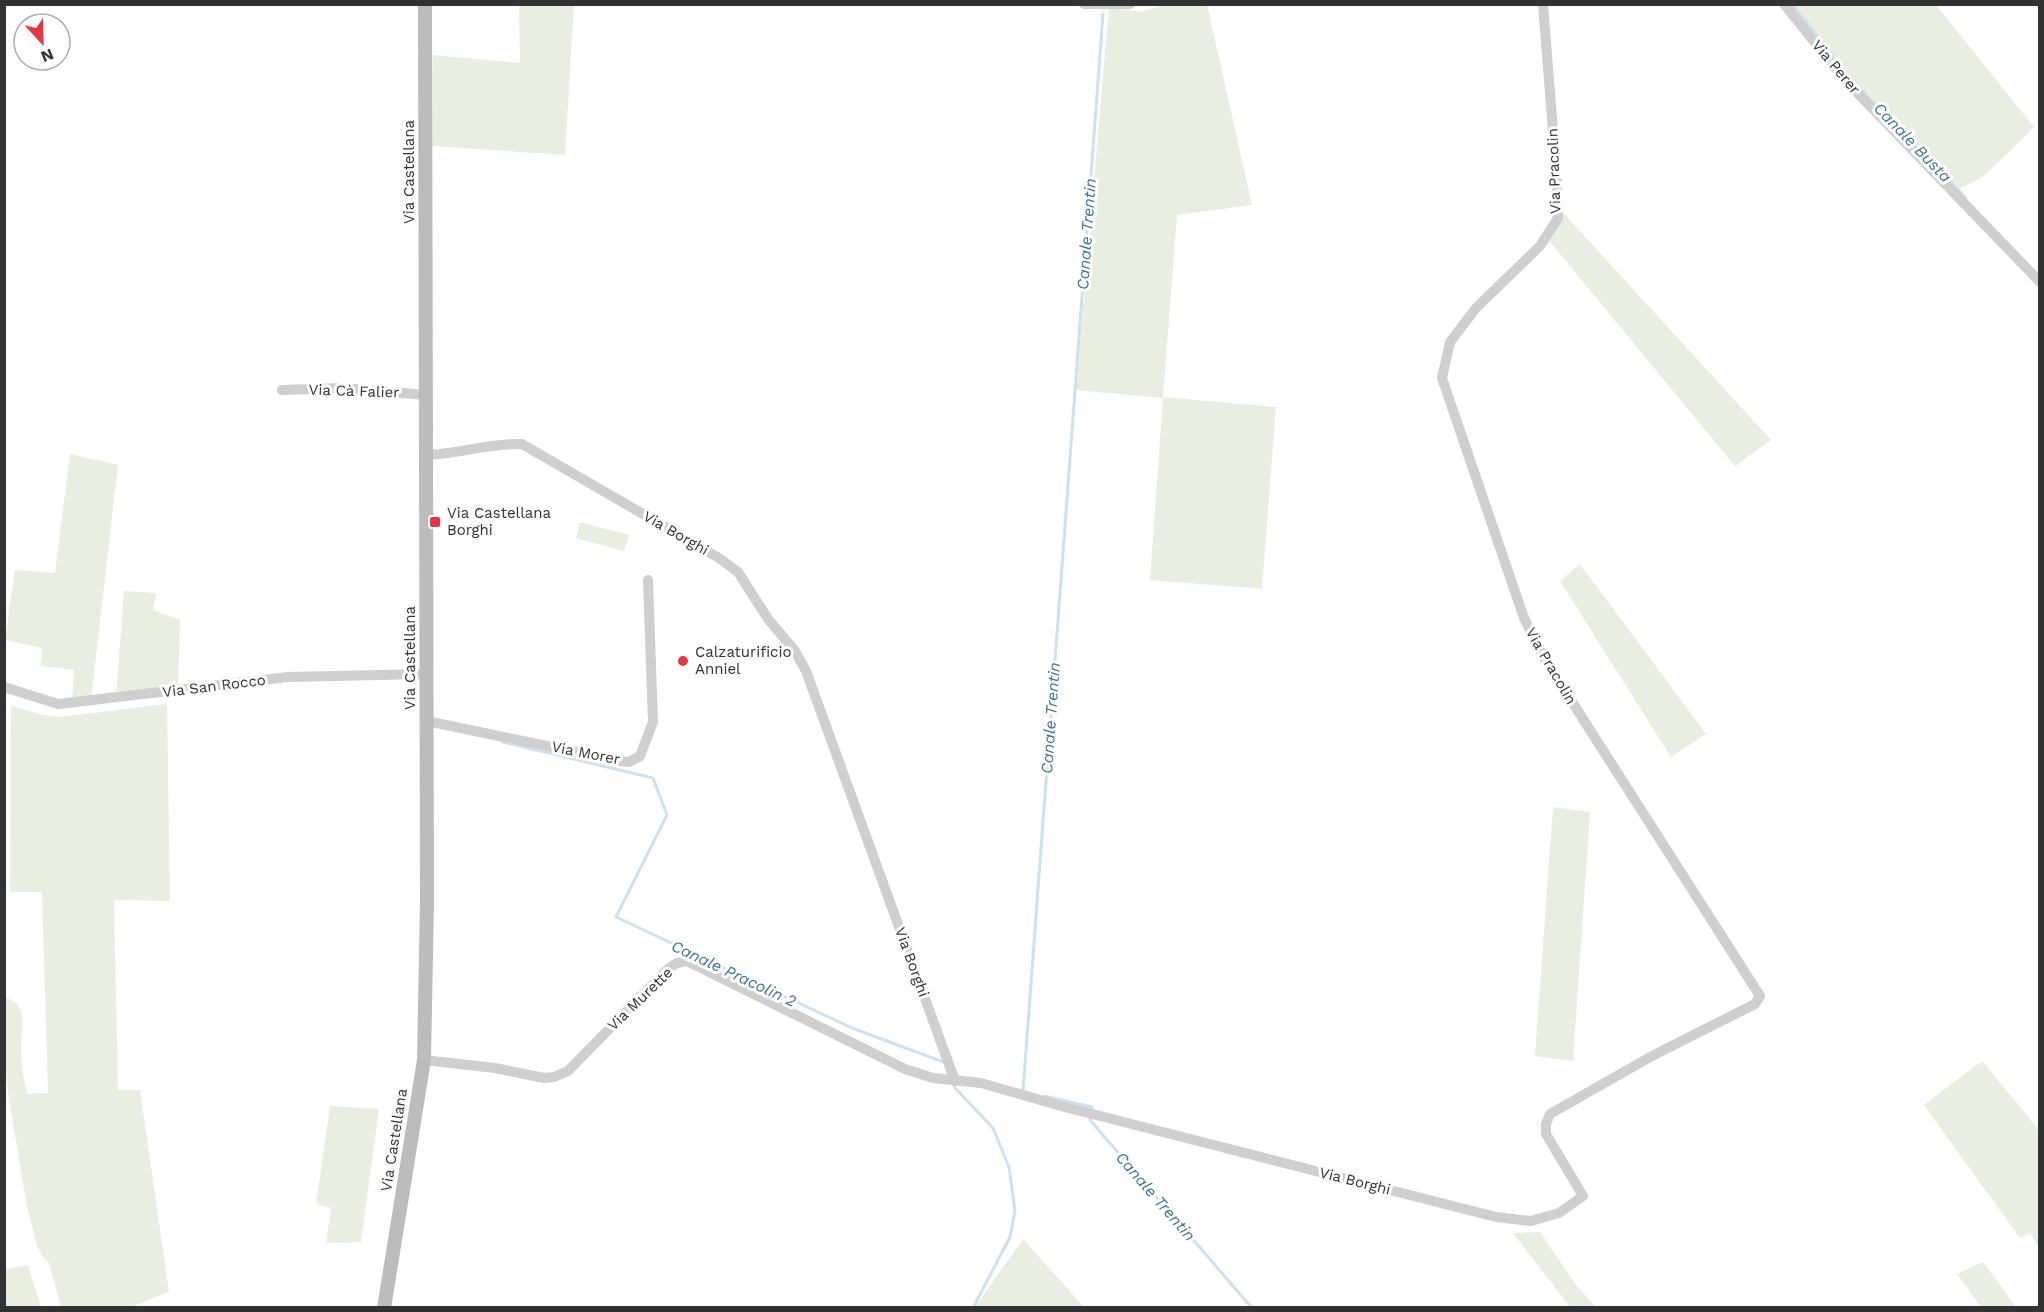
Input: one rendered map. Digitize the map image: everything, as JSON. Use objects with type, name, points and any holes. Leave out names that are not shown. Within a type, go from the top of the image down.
[{"type":"main road","name":"Via Castellana","points":[[384,1308],[424,1060],[427,902],[426,4]]},
{"type":"street","points":[[1084,4],[1130,4]]},
{"type":"street","name":"Via Pracolin","points":[[1543,4],[1558,218],[1540,246],[1476,308],[1450,342],[1442,378],[1524,618],[1544,658],[1760,996],[1755,1004],[1652,1056],[1550,1114],[1546,1124],[1546,1134],[1583,1196]]},
{"type":"street","name":"Via Perer","points":[[1785,4],[1844,79],[2040,282]]},
{"type":"street","name":"Via Cà Falier","points":[[282,390],[342,388],[426,395]]},
{"type":"street","name":"Via Borghi","points":[[426,455],[438,455],[503,443],[522,444],[719,558],[738,572],[806,670],[955,1081],[981,1083],[1061,1106],[1496,1217],[1531,1221],[1559,1213],[1583,1196]]},
{"type":"street","name":"Via Morer","points":[[427,721],[629,762],[640,756],[653,722],[648,580]]},
{"type":"street","name":"Via San Rocco","points":[[4,687],[58,705],[288,676],[426,674]]},
{"type":"street","name":"Via Murette","points":[[424,1060],[495,1068],[544,1078],[554,1077],[568,1071],[669,968],[677,963],[687,962],[905,1069],[933,1078],[955,1081]]},
{"type":"shaded area","points":[[519,5],[574,5],[565,155],[432,146],[433,55],[520,63]]},
{"type":"shaded area","points":[[1163,5],[1207,5],[1252,205],[1177,215],[1163,397],[1276,407],[1262,589],[1150,580],[1163,398],[1076,390],[1109,7],[1142,12]]},
{"type":"shaded area","points":[[1787,5],[1936,5],[2034,127],[1983,177],[1952,192],[1884,120]]},
{"type":"shaded area","points":[[1556,205],[1771,440],[1735,466],[1547,238]]},
{"type":"shaded area","points":[[70,454],[118,465],[91,700],[72,702],[74,670],[41,666],[42,648],[5,640],[15,570],[55,573]]},
{"type":"shaded area","points":[[580,522],[629,535],[624,551],[576,538]]},
{"type":"shaded area","points":[[1580,564],[1706,734],[1671,757],[1560,581]]},
{"type":"shaded area","points":[[124,591],[156,593],[153,610],[180,620],[178,689],[116,697]]},
{"type":"shaded area","points":[[167,704],[170,901],[114,900],[118,1090],[140,1090],[169,1292],[131,1307],[61,1307],[49,1263],[37,1246],[26,1201],[4,1056],[5,998],[13,1001],[21,1013],[21,1056],[27,1094],[48,1093],[42,892],[10,892],[11,706],[59,717]]},
{"type":"shaded area","points":[[1553,807],[1590,812],[1573,1061],[1535,1056]]},
{"type":"shaded area","points":[[1982,1061],[2039,1130],[2039,1247],[2030,1233],[2020,1238],[1924,1105]]},
{"type":"shaded area","points":[[330,1106],[379,1109],[361,1242],[326,1243],[331,1208],[316,1204]]},
{"type":"shaded area","points":[[1540,1232],[1576,1285],[1596,1307],[1570,1307],[1513,1233]]},
{"type":"shaded area","points":[[1023,1239],[1084,1307],[975,1307]]},
{"type":"shaded area","points":[[1983,1262],[2016,1307],[1981,1307],[1957,1274]]},
{"type":"shaded area","points":[[28,1265],[41,1307],[5,1307],[5,1269]]},
{"type":"waterway","name":"Canale Busta","points":[[1792,4],[1852,80],[1966,198]]},
{"type":"waterway","name":"Canale Trentin","points":[[1023,1091],[1103,14]]},
{"type":"waterway","name":"Canale Pracolin 2","points":[[503,742],[653,778],[667,815],[616,917],[852,1028],[946,1063]]},
{"type":"waterway","name":"Canale Pracolin 2","points":[[953,1083],[955,1088],[993,1128],[1009,1167],[1015,1211],[1010,1237],[973,1308]]},
{"type":"waterway","name":"Canale Trentin","points":[[1044,1096],[1092,1107],[1090,1120],[1252,1308]]},
{"type":"place","name":"Via Castellana Borghi","points":[[435,522]]},
{"type":"place","name":"Calzaturificio Anniel","points":[[683,661]]}]
